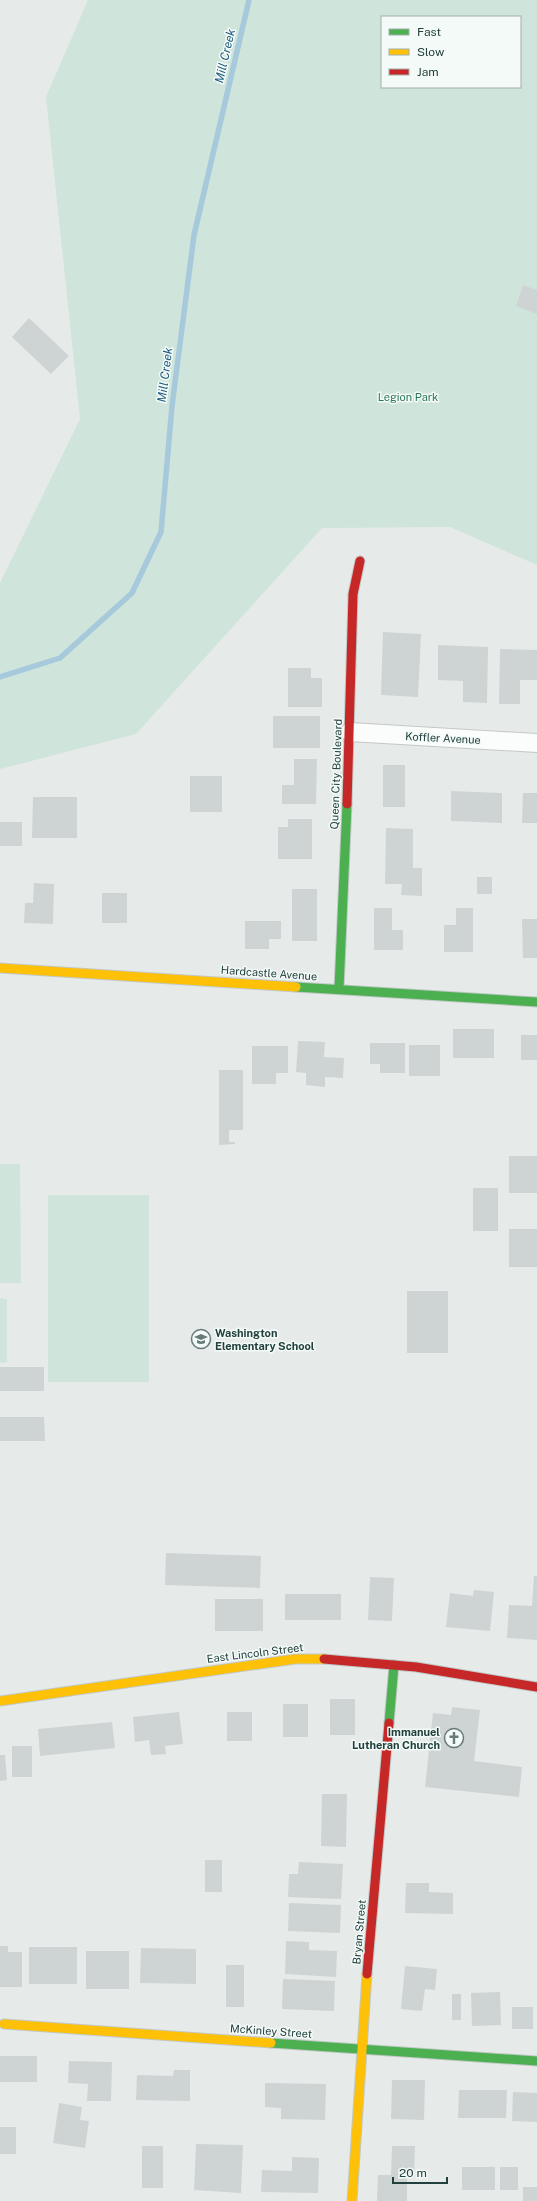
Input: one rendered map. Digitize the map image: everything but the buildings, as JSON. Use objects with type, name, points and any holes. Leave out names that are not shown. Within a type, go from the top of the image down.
[{"type":"street","name":"Queen City Boulevard","points":[[339,989],[350,732],[353,594],[360,561]]},
{"type":"street","name":"Koffler Avenue","points":[[350,732],[537,743]]},
{"type":"street","name":"Hardcastle Avenue","points":[[0,968],[537,1002]]},
{"type":"street","name":"East Lincoln Street","points":[[0,1701],[295,1659],[331,1658],[394,1665],[537,1686]]},
{"type":"street","name":"Bryan Street","points":[[352,2201],[361,2049],[394,1665]]},
{"type":"street","name":"McKinley Street","points":[[4,2024],[537,2061]]},
{"type":"green space","name":"Legion Park","points":[[88,0],[537,0],[537,565],[450,527],[322,528],[136,734],[0,769],[0,583],[80,419],[46,97]]},
{"type":"green space","points":[[0,1164],[20,1164],[21,1283],[0,1283]]},
{"type":"green space","points":[[48,1195],[149,1195],[149,1382],[48,1382]]},
{"type":"green space","points":[[0,1298],[7,1299],[7,1362],[0,1363]]},
{"type":"waterway","name":"Mill Creek","points":[[0,677],[60,658],[132,593],[161,532],[172,406],[194,235],[249,0]]},
{"type":"traffic: fast","points":[[339,989],[347,804]]},
{"type":"traffic: fast","points":[[296,987],[537,1002]]},
{"type":"traffic: fast","points":[[389,1723],[394,1665]]},
{"type":"traffic: fast","points":[[271,2043],[537,2061]]},
{"type":"traffic: slow","points":[[0,968],[296,987]]},
{"type":"traffic: slow","points":[[0,1701],[295,1659],[324,1659]]},
{"type":"traffic: slow","points":[[352,2201],[367,1974]]},
{"type":"traffic: slow","points":[[4,2024],[271,2043]]},
{"type":"traffic: jam","points":[[347,804],[353,594],[360,561]]},
{"type":"traffic: jam","points":[[324,1659],[416,1667],[537,1687]]},
{"type":"traffic: jam","points":[[367,1974],[389,1723]]},
{"type":"place","name":"Washington Elementary School","points":[[201,1339]]},
{"type":"place","name":"Immanuel Lutheran Church","points":[[454,1738]]}]
